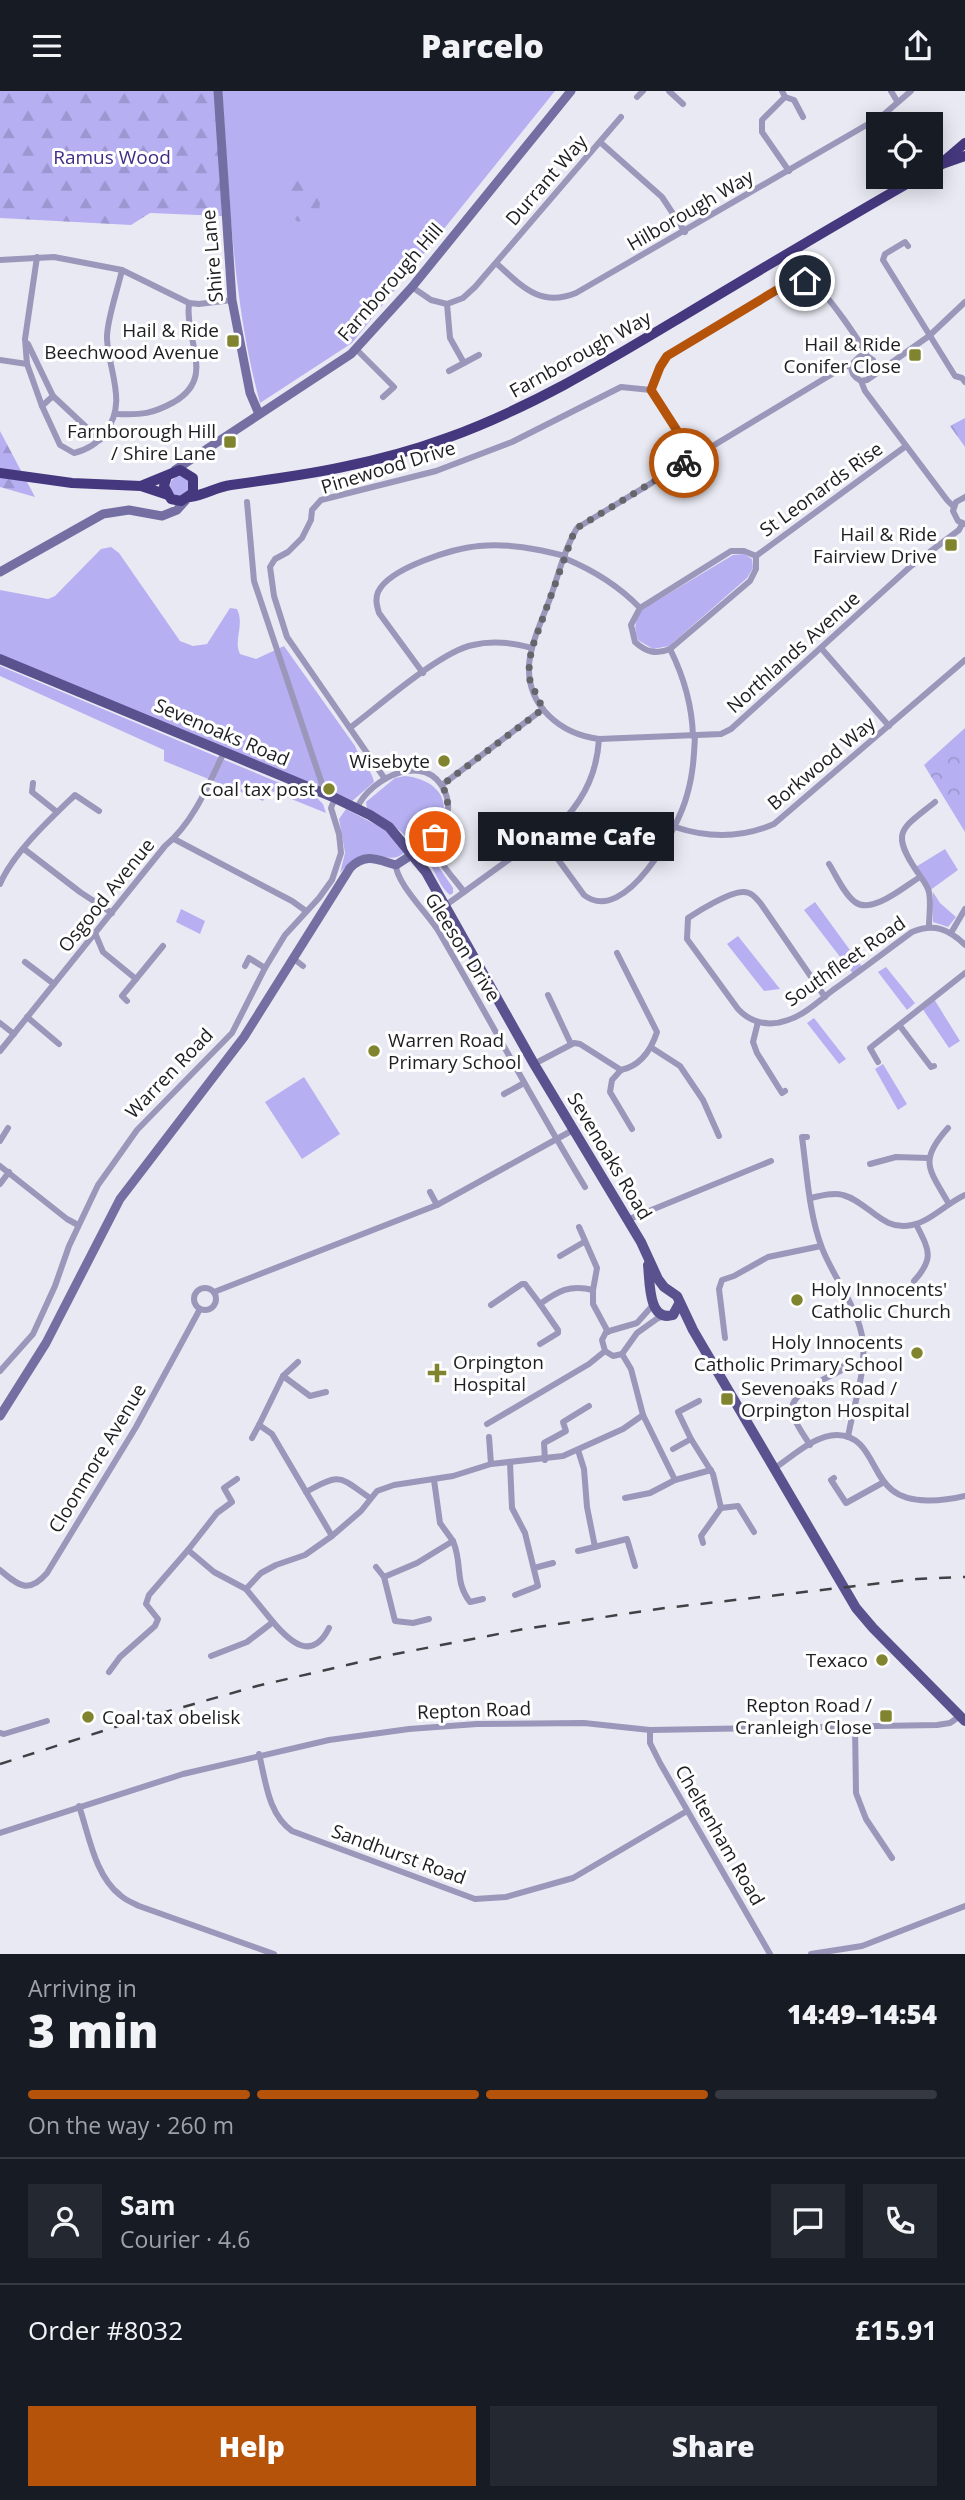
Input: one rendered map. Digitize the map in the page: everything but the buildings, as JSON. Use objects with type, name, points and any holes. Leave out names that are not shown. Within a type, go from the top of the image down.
[{"type":"highway","points":[[943,163],[965,143]]},
{"type":"highway","points":[[943,164],[965,156]]},
{"type":"highway","name":"Farnborough Way","points":[[188,498],[228,486],[316,474],[372,462],[438,442],[510,413],[571,383],[899,189]]},
{"type":"highway","points":[[0,473],[72,483],[141,486],[169,497],[188,498],[195,488],[192,476],[186,471],[171,473],[141,486]]},
{"type":"highway","points":[[169,497],[164,486],[171,473]]},
{"type":"highway","name":"Farnborough Way","points":[[192,476],[228,486]]},
{"type":"main road","name":"Sevenoaks Road","points":[[0,659],[335,798],[389,827],[413,853],[446,905],[661,1284],[670,1291]]},
{"type":"main road","name":"Sevenoaks Road","points":[[648,1257],[653,1303]]},
{"type":"main road","points":[[692,1330],[677,1318],[657,1313],[653,1303],[657,1293],[670,1291],[677,1296],[692,1330],[863,1617],[962,1718]]},
{"type":"main road","points":[[667,1316],[676,1312],[680,1304]]},
{"type":"street","name":"Shire Lane","points":[[219,91],[233,300],[250,393],[258,414]]},
{"type":"street","name":"Farnborough Hill","points":[[171,473],[356,349],[412,287],[571,91]]},
{"type":"street","points":[[637,97],[643,91]]},
{"type":"street","points":[[669,91],[683,104]]},
{"type":"street","points":[[891,91],[897,101]]},
{"type":"street","name":"Hilborough Way","points":[[496,263],[533,293],[542,297],[558,299],[576,293],[882,116],[911,91]]},
{"type":"street","points":[[789,171],[762,132],[762,120],[784,94],[794,100],[803,117]]},
{"type":"street","name":"Durrant Way","points":[[447,303],[466,296],[621,117]]},
{"type":"street","points":[[600,142],[662,197],[685,232]]},
{"type":"street","points":[[908,246],[905,242],[885,254],[883,260],[955,376],[965,382]]},
{"type":"street","points":[[37,257],[25,339],[27,364],[60,445],[74,453],[83,451],[100,440],[117,414],[107,337],[122,270]]},
{"type":"street","points":[[0,260],[54,257],[122,270],[189,303],[233,300]]},
{"type":"street","points":[[694,457],[651,390],[660,367],[667,356],[793,281],[805,281],[821,291],[862,345],[867,356],[873,360],[875,372]]},
{"type":"street","points":[[412,287],[431,300],[447,303],[450,338],[464,363]]},
{"type":"street","points":[[861,381],[867,380],[929,336],[965,302]]},
{"type":"street","points":[[117,414],[155,412],[184,396],[194,386],[197,374],[188,314],[189,303]]},
{"type":"street","points":[[25,339],[53,396],[100,440]]},
{"type":"street","points":[[356,349],[394,387],[383,397]]},
{"type":"street","points":[[449,371],[479,355]]},
{"type":"street","points":[[442,785],[543,709],[530,681],[532,648],[577,528],[851,365],[860,356],[867,356]]},
{"type":"street","points":[[0,360],[27,364]]},
{"type":"street","points":[[851,365],[851,372],[861,381],[865,391],[954,507],[955,517],[964,524]]},
{"type":"street","name":"Pinewood Drive","points":[[385,779],[287,637],[274,596],[270,567],[275,559],[288,552],[302,538],[313,510],[321,500],[436,471],[537,431],[621,387],[651,390]]},
{"type":"street","points":[[42,406],[53,396]]},
{"type":"street","name":"St Leonards Rise","points":[[756,556],[906,446]]},
{"type":"street","points":[[192,476],[198,456]]},
{"type":"street","points":[[169,497],[169,514]]},
{"type":"street","points":[[954,507],[965,497]]},
{"type":"street","points":[[0,572],[103,514],[122,510],[156,516],[169,514],[188,498]]},
{"type":"street","points":[[247,502],[254,581],[323,793]]},
{"type":"street","name":"Northlands Avenue","points":[[543,709],[569,732],[600,739],[721,734],[731,729],[911,566],[964,524]]},
{"type":"street","points":[[423,673],[379,613],[376,603],[378,593],[385,583],[428,559],[478,546],[531,548],[584,566],[608,580],[640,608],[631,625],[635,642],[652,652],[661,653],[670,649],[683,676],[691,711],[694,761],[687,796],[675,827],[658,855],[637,881],[616,899],[600,903],[584,895],[541,836]]},
{"type":"street","name":"St Leonards Rise","points":[[640,608],[731,551],[744,551],[756,556]]},
{"type":"street","name":"St Leonards Rise","points":[[670,649],[750,580],[756,569],[756,556]]},
{"type":"street","points":[[351,727],[423,673],[470,645],[494,642],[532,648]]},
{"type":"street","points":[[821,648],[889,726]]},
{"type":"street","name":"Borkwood Way","points":[[675,827],[693,833],[714,835],[755,832],[774,824],[965,660]]},
{"type":"street","points":[[446,905],[565,819],[580,802],[591,781],[600,739]]},
{"type":"street","name":"Osgood Avenue","points":[[0,1051],[165,846],[174,839],[209,787],[224,752]]},
{"type":"street","points":[[357,809],[364,796],[385,779],[402,771],[419,770],[433,776],[442,785],[448,799],[448,814],[435,837],[434,847],[464,892]]},
{"type":"street","points":[[24,798],[32,792],[33,783]]},
{"type":"street","points":[[32,792],[57,812]]},
{"type":"street","points":[[0,884],[24,849],[75,795],[93,811]]},
{"type":"street","name":"Warren Road","points":[[0,1371],[33,1334],[98,1185],[137,1130],[232,1033],[285,935],[328,886],[340,860],[339,834],[331,809],[335,798]]},
{"type":"street","points":[[929,926],[929,891],[903,851],[901,841],[903,831],[909,823],[935,802]]},
{"type":"street","points":[[174,839],[306,911]]},
{"type":"street","points":[[24,849],[111,913]]},
{"type":"street","points":[[396,865],[413,853]]},
{"type":"street","name":"Warren Road","points":[[0,1416],[46,1343],[120,1199],[244,1037],[353,865],[364,858],[373,858],[396,865]]},
{"type":"street","points":[[829,864],[853,901],[864,906],[876,904],[920,877]]},
{"type":"street","name":"Gleeson Drive","points":[[396,865],[396,871],[436,928],[585,1187]]},
{"type":"street","points":[[785,1091],[782,1093],[757,1053],[753,1042],[758,1023],[738,1009],[687,939],[688,918],[732,895],[743,892],[756,898],[825,997]]},
{"type":"street","points":[[951,933],[965,909]]},
{"type":"street","name":"Southfleet Road","points":[[758,1023],[779,1023],[800,1014],[912,932],[929,926],[941,928],[965,946]]},
{"type":"street","points":[[96,933],[103,952],[136,979]]},
{"type":"street","points":[[127,1000],[122,996],[163,946]]},
{"type":"street","points":[[617,953],[657,1033],[652,1048],[632,1068],[621,1070],[612,1080],[610,1092],[632,1129]]},
{"type":"street","points":[[245,965],[249,958],[265,968]]},
{"type":"street","points":[[294,959],[303,966]]},
{"type":"street","points":[[25,962],[54,984]]},
{"type":"street","points":[[878,1062],[870,1048],[965,973]]},
{"type":"street","points":[[548,995],[571,1044]]},
{"type":"street","points":[[27,1017],[56,1041],[59,1031]]},
{"type":"street","points":[[0,1023],[14,1034]]},
{"type":"street","points":[[900,1026],[931,1067],[934,1066]]},
{"type":"street","points":[[534,1064],[571,1044],[580,1044],[621,1070]]},
{"type":"street","points":[[652,1048],[680,1066],[703,1100],[719,1136]]},
{"type":"street","points":[[504,1094],[524,1083]]},
{"type":"street","points":[[1,1136],[8,1128]]},
{"type":"street","points":[[948,1128],[933,1146],[928,1159],[931,1172],[949,1204]]},
{"type":"street","name":"Cloonmore Avenue","points":[[214,1292],[214,1306],[208,1310],[200,1309],[194,1301],[198,1291],[204,1288],[214,1292],[437,1205],[573,1130]]},
{"type":"street","points":[[807,1137],[802,1137],[810,1198],[821,1246],[856,1316],[863,1339],[861,1367],[848,1437]]},
{"type":"street","points":[[870,1164],[896,1157],[928,1159]]},
{"type":"street","points":[[627,1220],[771,1161]]},
{"type":"street","points":[[0,1166],[78,1226]]},
{"type":"street","points":[[0,1184],[9,1173]]},
{"type":"street","points":[[430,1192],[437,1205]]},
{"type":"street","points":[[810,1198],[840,1194],[851,1198],[891,1225],[903,1227],[916,1224],[965,1195]]},
{"type":"street","points":[[914,1281],[928,1260],[928,1248],[916,1224]]},
{"type":"street","points":[[579,1227],[597,1268],[593,1304],[608,1332]]},
{"type":"street","points":[[560,1256],[584,1242]]},
{"type":"street","points":[[725,1338],[719,1289],[722,1280],[768,1257],[821,1246]]},
{"type":"street","points":[[491,1305],[526,1284],[558,1330],[558,1333],[540,1344]]},
{"type":"street","points":[[540,1304],[567,1288],[593,1290]]},
{"type":"street","points":[[653,1303],[637,1323],[608,1332],[602,1340],[605,1351],[613,1356],[622,1354],[628,1343],[644,1328],[667,1316]]},
{"type":"street","name":"Cloonmore Avenue","points":[[0,1570],[22,1586],[40,1582],[47,1573],[136,1427],[200,1309]]},
{"type":"street","points":[[619,1330],[626,1335],[628,1343]]},
{"type":"street","points":[[487,1424],[590,1364],[605,1351]]},
{"type":"street","points":[[622,1354],[631,1369],[643,1415],[675,1480]]},
{"type":"street","points":[[251,1438],[283,1375],[298,1362]]},
{"type":"street","points":[[810,1445],[792,1412],[792,1402],[799,1394],[846,1368],[844,1365]]},
{"type":"street","points":[[283,1375],[310,1396],[326,1392]]},
{"type":"street","points":[[699,1401],[678,1412],[711,1470],[721,1509]]},
{"type":"street","points":[[545,1460],[544,1443],[566,1431],[563,1422],[589,1406]]},
{"type":"street","points":[[246,1589],[261,1573],[305,1555],[332,1536],[361,1511],[377,1491],[394,1485],[434,1480],[491,1464],[545,1460],[578,1450],[623,1429],[643,1415]]},
{"type":"street","points":[[259,1425],[272,1434],[332,1536]]},
{"type":"street","points":[[775,1468],[810,1445],[836,1435],[848,1437],[867,1451],[884,1482],[902,1496],[933,1500],[965,1496]]},
{"type":"street","points":[[489,1437],[491,1464]]},
{"type":"street","points":[[673,1449],[691,1439]]},
{"type":"street","points":[[578,1450],[584,1469],[587,1507],[595,1547]]},
{"type":"street","points":[[510,1463],[512,1508],[526,1533],[538,1586],[515,1595]]},
{"type":"street","points":[[625,1498],[650,1493],[675,1480],[711,1470]]},
{"type":"street","points":[[306,1492],[328,1480],[341,1478],[353,1483],[370,1497]]},
{"type":"street","points":[[834,1478],[831,1480],[846,1503],[884,1482]]},
{"type":"street","points":[[109,1672],[120,1657],[155,1626],[158,1619],[156,1614],[146,1604],[149,1595],[217,1513],[232,1502],[224,1487],[237,1479]]},
{"type":"street","points":[[434,1480],[440,1523],[453,1541],[459,1556],[460,1589],[470,1602],[483,1599]]},
{"type":"street","points":[[703,1543],[701,1536],[721,1509],[738,1506],[754,1532]]},
{"type":"street","points":[[578,1551],[627,1539],[635,1566]]},
{"type":"street","points":[[384,1577],[417,1563],[453,1541]]},
{"type":"street","points":[[188,1550],[214,1572],[246,1589],[286,1639],[300,1646],[317,1644],[324,1639],[329,1628]]},
{"type":"street","points":[[534,1568],[553,1563]]},
{"type":"street","points":[[376,1567],[384,1577],[395,1621],[413,1623],[429,1619]]},
{"type":"street","points":[[212,1656],[247,1642],[273,1622]]},
{"type":"street","name":"Repton Road","points":[[0,1833],[183,1774],[329,1739],[409,1729],[477,1724],[584,1723],[650,1730],[937,1724],[962,1718]]},
{"type":"street","points":[[0,1733],[47,1721]]},
{"type":"street","points":[[855,1725],[856,1793],[866,1819],[892,1858]]},
{"type":"street","name":"Cheltenham Road","points":[[650,1730],[650,1743],[770,1954]]},
{"type":"street","name":"Sandhurst Road","points":[[259,1755],[272,1808],[284,1826],[475,1899],[506,1897],[573,1878],[687,1811]]},
{"type":"street","points":[[79,1806],[100,1869],[108,1883],[120,1895],[139,1906],[274,1954]]},
{"type":"street","points":[[811,1954],[862,1946],[912,1929],[965,1906]]},
{"type":"green space","name":"Ramus Wood","points":[[0,91],[215,91],[222,216],[150,213],[131,225],[0,218]]},
{"type":"green space","points":[[222,91],[555,91],[352,343],[260,403],[243,326],[238,287]]},
{"type":"green space","points":[[313,182],[321,193],[319,212],[298,222],[290,215],[279,195],[286,184]]},
{"type":"green space","points":[[965,418],[965,447],[950,426]]},
{"type":"green space","points":[[0,431],[35,497],[0,487]]},
{"type":"green space","points":[[180,476],[187,479],[190,486],[187,493],[180,496],[173,493],[170,486],[173,479]]},
{"type":"green space","points":[[111,547],[119,553],[180,641],[193,646],[207,644],[230,608],[237,609],[239,615],[240,654],[256,659],[284,646],[355,746],[374,782],[351,802],[0,655],[0,590],[48,599],[55,596],[101,549]]},
{"type":"green space","points":[[744,554],[752,559],[753,568],[747,578],[669,646],[653,649],[638,640],[636,624],[643,609],[733,555]]},
{"type":"green space","points":[[0,666],[318,799],[326,813],[269,790],[263,801],[164,761],[164,750],[0,676]]},
{"type":"green space","points":[[965,728],[965,832],[924,765]]},
{"type":"green space","points":[[405,776],[429,783],[443,801],[442,819],[428,843],[434,860],[453,888],[450,895],[409,839],[367,808],[366,802],[395,778]]},
{"type":"green space","points":[[346,809],[384,829],[405,852],[391,858],[370,854],[361,856],[340,873],[345,853],[339,819]]},
{"type":"green space","points":[[945,849],[958,870],[929,891],[914,868]]},
{"type":"green space","points":[[933,892],[940,903],[956,917],[948,927],[933,922]]},
{"type":"green space","points":[[815,902],[863,968],[854,975],[804,910]]},
{"type":"green space","points":[[181,909],[205,921],[200,934],[176,922]]},
{"type":"green space","points":[[738,936],[780,989],[764,991],[727,944]]},
{"type":"green space","points":[[886,967],[915,1003],[907,1010],[878,972]]},
{"type":"green space","points":[[934,999],[960,1041],[949,1048],[922,1008]]},
{"type":"green space","points":[[814,1018],[846,1059],[839,1064],[807,1023]]},
{"type":"green space","points":[[883,1064],[907,1104],[898,1110],[875,1069]]},
{"type":"green space","points":[[304,1077],[340,1134],[302,1159],[265,1102]]},
{"type":"railway","points":[[0,1764],[134,1721],[257,1686],[390,1655],[524,1629],[665,1608],[917,1579],[965,1577]]},
{"type":"way so far","points":[[435,837],[448,814],[448,799],[442,785],[543,709],[530,681],[532,648],[577,528],[684,463]]},
{"type":"place","name":"Hail & Ride Beechwood Avenue","points":[[233,341]]},
{"type":"place","name":"Hail & Ride Conifer Close","points":[[915,355]]},
{"type":"place","name":"Farnborough Hill / Shire Lane","points":[[230,442]]},
{"type":"place","name":"Hail & Ride Fairview Drive","points":[[951,545]]},
{"type":"place","name":"Wisebyte","points":[[444,761]]},
{"type":"place","name":"Coal tax post","points":[[329,789]]},
{"type":"place","name":"Noname Cafe","points":[[435,837]]},
{"type":"place","name":"Warren Road Primary School","points":[[374,1051]]},
{"type":"place","name":"Holy Innocents' Catholic Church","points":[[797,1300]]},
{"type":"place","name":"Holy Innocents Catholic Primary School","points":[[917,1353]]},
{"type":"place","name":"Orpington Hospital","points":[[437,1373]]},
{"type":"place","name":"Sevenoaks Road / Orpington Hospital","points":[[727,1399]]},
{"type":"place","name":"Texaco","points":[[882,1660]]},
{"type":"place","name":"Repton Road / Cranleigh Close","points":[[886,1716]]},
{"type":"place","name":"Coal tax obelisk","points":[[88,1717]]},
{"type":"route","points":[[684,463],[694,457],[651,390],[667,356],[780,288],[793,281],[805,281]]}]
